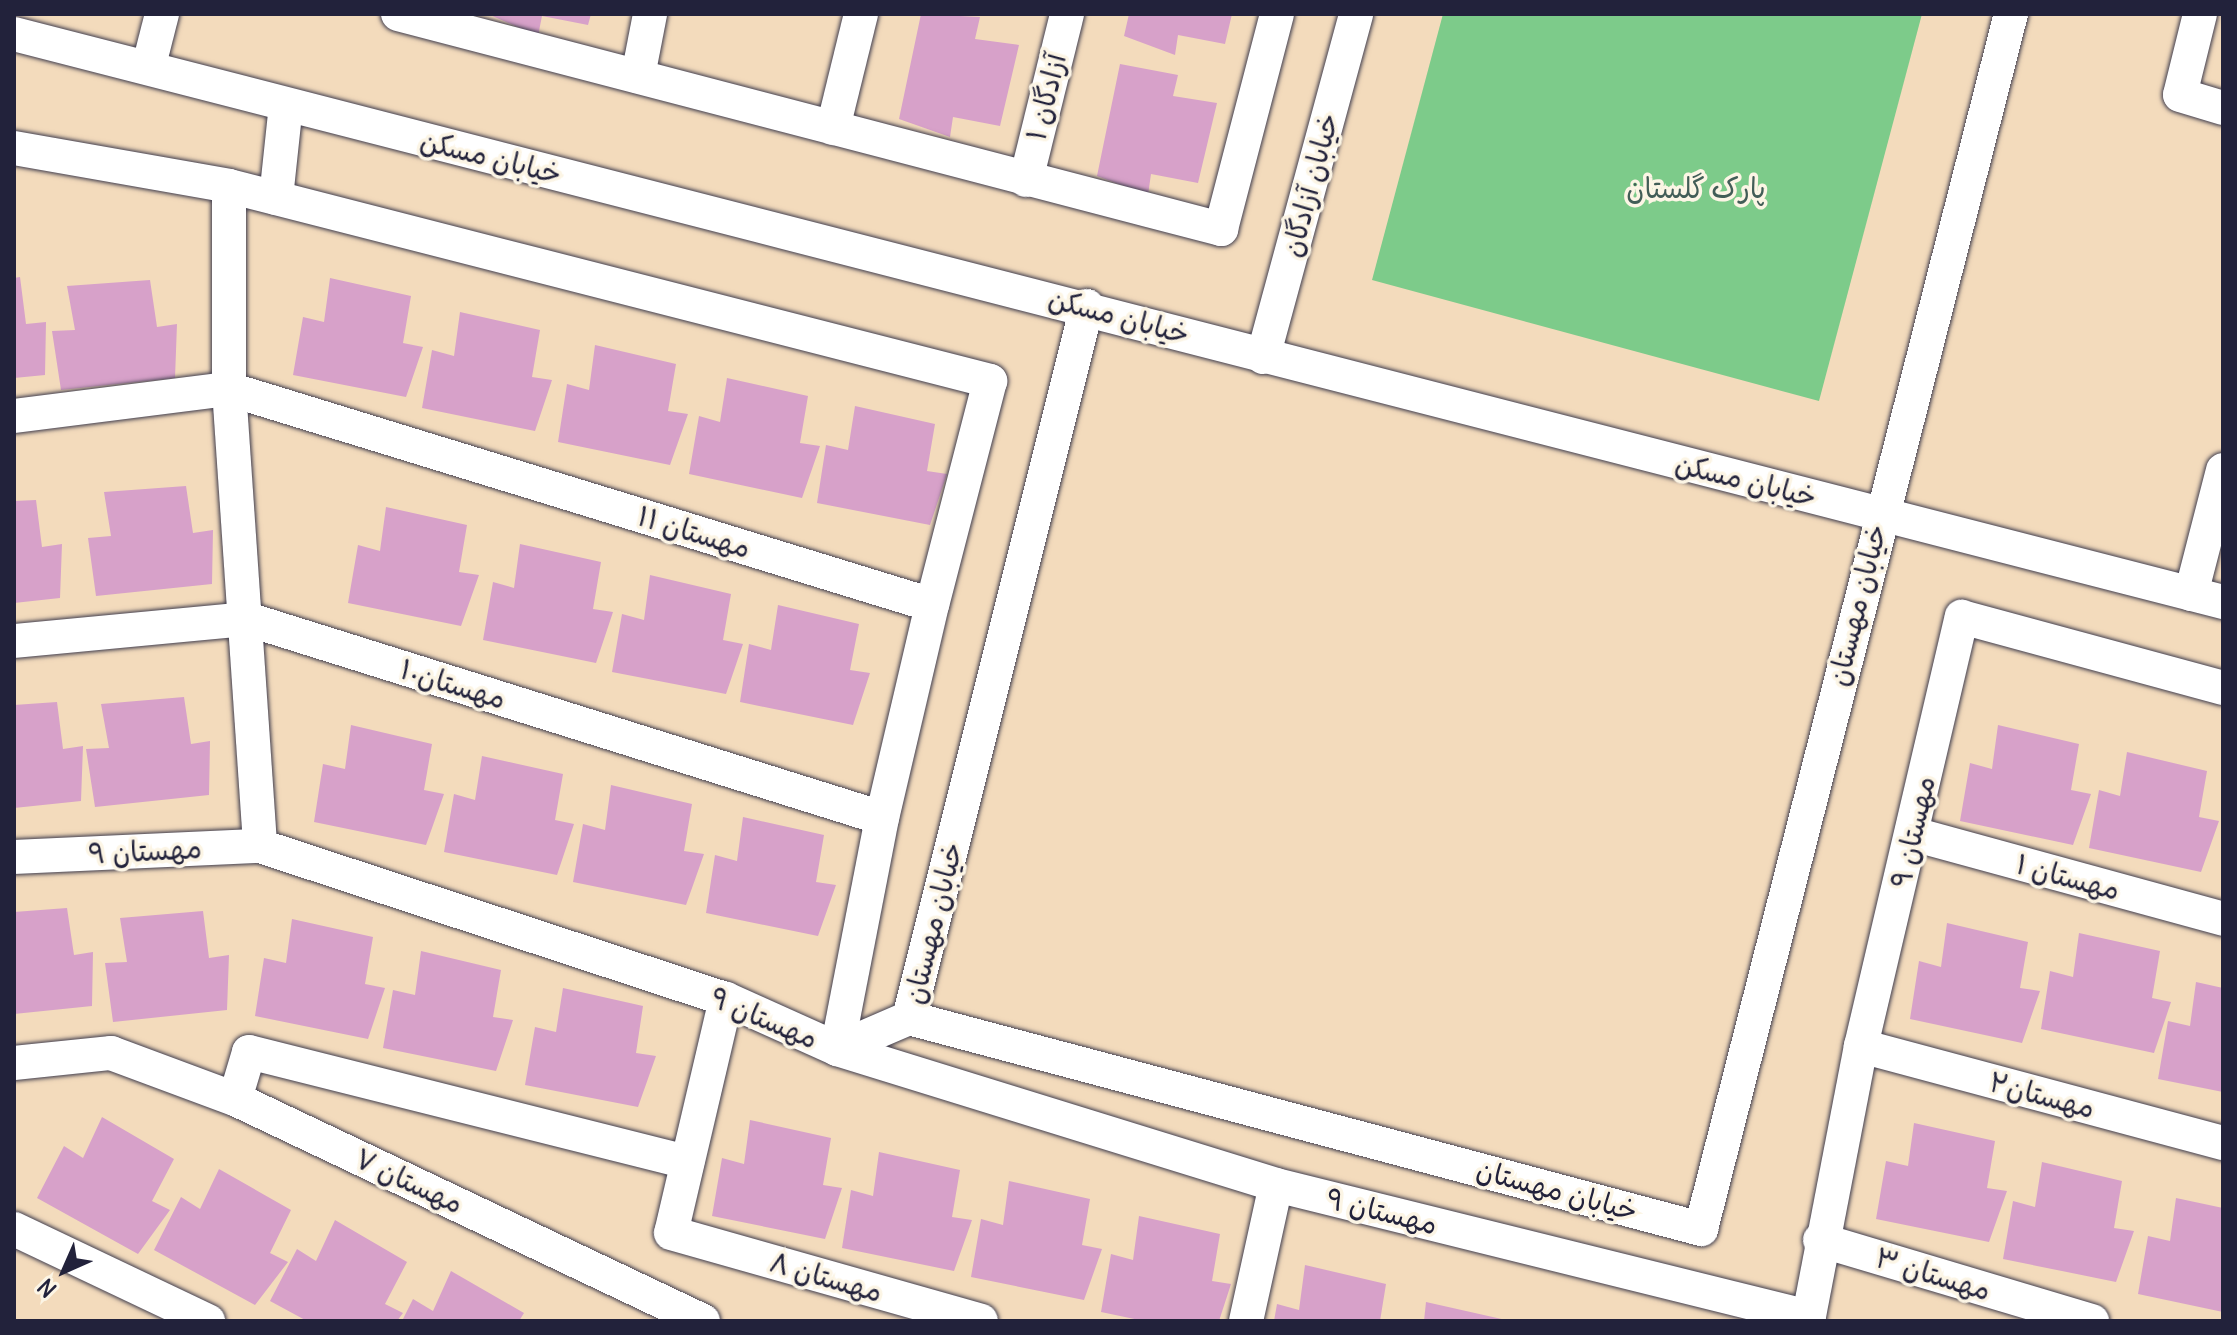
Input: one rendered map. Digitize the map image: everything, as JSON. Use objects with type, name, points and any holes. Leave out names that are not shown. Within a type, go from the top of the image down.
[{"type":"street","points":[[149,65],[162,14]]},
{"type":"street","points":[[638,76],[650,14]]},
{"type":"street","points":[[833,128],[861,14]]},
{"type":"street","name":"آزادگان ۱","points":[[1026,180],[1067,14]]},
{"type":"street","points":[[411,16],[1221,229],[1277,14]]},
{"type":"street","name":"خیابان آزادگان","points":[[1263,357],[1356,14]]},
{"type":"street","name":"خیابان مهستان","points":[[1087,306],[909,1018],[1701,1229],[1880,514],[2011,14]]},
{"type":"street","points":[[2200,14],[2180,95],[2223,108]]},
{"type":"street","name":"خیابان مسکن","points":[[14,34],[149,65],[286,105],[1087,306],[1263,357],[2207,598]]},
{"type":"street","points":[[276,198],[286,105]]},
{"type":"street","points":[[14,148],[229,186],[990,381],[932,605],[882,818],[837,1049]]},
{"type":"street","points":[[229,186],[229,389],[260,846]]},
{"type":"street","name":"مهستان ۱۱","points":[[14,416],[229,389],[932,605]]},
{"type":"street","points":[[2207,598],[2223,470]]},
{"type":"street","name":"مهستان ۹","points":[[14,857],[260,846],[726,999],[837,1049],[1276,1185],[1808,1319],[1820,1240],[1861,1046],[1962,617],[2223,688]]},
{"type":"street","name":"مهستان۱۰","points":[[14,641],[247,619],[882,818]]},
{"type":"street","name":"مهستان ۱","points":[[1913,834],[2223,919]]},
{"type":"street","points":[[235,1099],[249,1052],[687,1162],[726,999]]},
{"type":"street","points":[[837,1049],[909,1018]]},
{"type":"street","name":"مهستان۲","points":[[1861,1046],[2223,1143]]},
{"type":"street","name":"مهستان ۷","points":[[14,1063],[111,1053],[235,1099],[703,1321]]},
{"type":"street","name":"مهستان ۸","points":[[687,1162],[671,1233],[981,1321]]},
{"type":"street","points":[[1246,1321],[1276,1185]]},
{"type":"street","points":[[14,1229],[208,1321]]},
{"type":"street","name":"مهستان ۳","points":[[1820,1240],[2092,1321]]},
{"type":"green space","name":"پارک گلستان","points":[[1443,14],[1922,14],[1819,401],[1372,280]]},
{"type":"building","points":[[488,14],[591,14],[588,25],[542,16],[538,36]]},
{"type":"building","points":[[921,14],[980,17],[975,39],[1019,45],[1000,126],[953,117],[950,137],[899,119]]},
{"type":"building","points":[[1129,14],[1232,14],[1225,44],[1178,35],[1175,55],[1124,36]]},
{"type":"building","points":[[1120,64],[1178,75],[1173,96],[1217,103],[1198,183],[1151,174],[1148,195],[1097,176]]},
{"type":"building","points":[[20,277],[26,324],[46,322],[45,375],[14,378],[14,278]]},
{"type":"building","points":[[330,278],[411,296],[403,343],[423,347],[406,397],[293,375],[303,317],[324,322]]},
{"type":"building","points":[[150,280],[157,327],[177,324],[175,378],[61,390],[52,331],[75,330],[67,286]]},
{"type":"building","points":[[460,312],[540,330],[532,377],[552,380],[535,431],[422,408],[432,350],[454,356]]},
{"type":"building","points":[[595,345],[676,364],[668,411],[688,414],[670,465],[558,442],[567,384],[589,390]]},
{"type":"building","points":[[727,378],[808,396],[800,443],[820,446],[802,498],[689,474],[699,416],[720,422]]},
{"type":"building","points":[[855,406],[935,424],[927,471],[947,474],[930,525],[817,503],[826,445],[848,450]]},
{"type":"building","points":[[186,486],[193,533],[213,530],[212,584],[96,596],[88,538],[111,536],[104,492]]},
{"type":"building","points":[[36,500],[42,547],[62,544],[60,598],[14,603],[14,501]]},
{"type":"building","points":[[386,507],[467,525],[459,572],[479,575],[461,626],[348,603],[358,545],[380,551]]},
{"type":"building","points":[[520,544],[601,562],[593,609],[613,612],[596,663],[483,640],[493,582],[514,588]]},
{"type":"building","points":[[650,575],[731,594],[723,640],[743,644],[726,694],[612,672],[622,614],[644,620]]},
{"type":"building","points":[[778,605],[859,624],[850,670],[870,673],[853,725],[740,702],[749,644],[771,650]]},
{"type":"building","points":[[184,697],[191,744],[210,741],[209,795],[95,807],[86,749],[109,748],[101,704]]},
{"type":"building","points":[[57,702],[63,749],[83,746],[81,801],[14,808],[14,705]]},
{"type":"building","points":[[351,725],[432,744],[424,790],[444,794],[426,845],[314,822],[323,764],[345,769]]},
{"type":"building","points":[[1998,725],[2079,744],[2071,790],[2091,794],[2073,845],[1960,821],[1970,763],[1992,769]]},
{"type":"building","points":[[2127,752],[2207,771],[2199,817],[2219,821],[2201,872],[2089,848],[2099,790],[2120,796]]},
{"type":"building","points":[[482,756],[563,774],[555,820],[574,824],[557,875],[444,852],[454,794],[475,800]]},
{"type":"building","points":[[611,785],[692,804],[684,851],[704,854],[686,905],[573,882],[583,824],[605,830]]},
{"type":"building","points":[[743,817],[824,835],[816,882],[836,885],[818,936],[706,913],[715,855],[737,861]]},
{"type":"building","points":[[67,908],[74,955],[93,952],[92,1006],[14,1014],[14,912]]},
{"type":"building","points":[[203,911],[209,958],[229,955],[227,1010],[113,1022],[105,963],[127,962],[120,918]]},
{"type":"building","points":[[292,919],[373,937],[365,984],[385,988],[368,1039],[255,1016],[264,958],[286,963]]},
{"type":"building","points":[[1947,923],[2028,942],[2020,988],[2040,991],[2022,1043],[1910,1019],[1919,961],[1941,967]]},
{"type":"building","points":[[2079,933],[2160,951],[2152,998],[2171,1002],[2154,1053],[2041,1029],[2050,971],[2073,977]]},
{"type":"building","points":[[421,951],[501,970],[493,1017],[513,1020],[496,1071],[383,1048],[393,990],[415,995]]},
{"type":"building","points":[[2196,982],[2223,988],[2223,1092],[2158,1079],[2168,1021],[2190,1026]]},
{"type":"building","points":[[563,988],[643,1006],[636,1053],[656,1056],[638,1107],[525,1085],[535,1027],[556,1032]]},
{"type":"building","points":[[102,1117],[174,1159],[152,1201],[170,1210],[138,1254],[37,1198],[64,1146],[83,1158]]},
{"type":"building","points":[[750,1120],[831,1138],[823,1185],[842,1188],[825,1239],[712,1216],[722,1158],[744,1164]]},
{"type":"building","points":[[1914,1123],[1995,1141],[1987,1188],[2007,1191],[1989,1242],[1876,1219],[1886,1161],[1908,1166]]},
{"type":"building","points":[[879,1152],[960,1170],[952,1217],[972,1220],[954,1271],[842,1248],[851,1190],[873,1196]]},
{"type":"building","points":[[2042,1162],[2122,1181],[2114,1228],[2134,1231],[2116,1282],[2003,1259],[2013,1201],[2035,1207]]},
{"type":"building","points":[[219,1169],[291,1210],[270,1253],[288,1262],[255,1305],[154,1250],[181,1197],[200,1209]]},
{"type":"building","points":[[1009,1181],[1090,1199],[1082,1245],[1102,1249],[1084,1300],[971,1277],[981,1219],[1003,1225]]},
{"type":"building","points":[[2176,1198],[2223,1208],[2223,1312],[2138,1294],[2148,1236],[2170,1241]]},
{"type":"building","points":[[1139,1216],[1220,1234],[1212,1281],[1231,1284],[1219,1321],[1144,1321],[1101,1312],[1111,1254],[1133,1260]]},
{"type":"building","points":[[335,1220],[407,1262],[385,1304],[403,1313],[397,1321],[307,1321],[270,1301],[297,1249],[316,1261]]},
{"type":"building","points":[[1305,1265],[1386,1284],[1380,1321],[1274,1321],[1277,1304],[1299,1310]]},
{"type":"building","points":[[451,1271],[524,1313],[519,1321],[402,1321],[413,1299],[433,1311]]},
{"type":"building","points":[[1426,1302],[1506,1320],[1506,1321],[1424,1321]]}]
